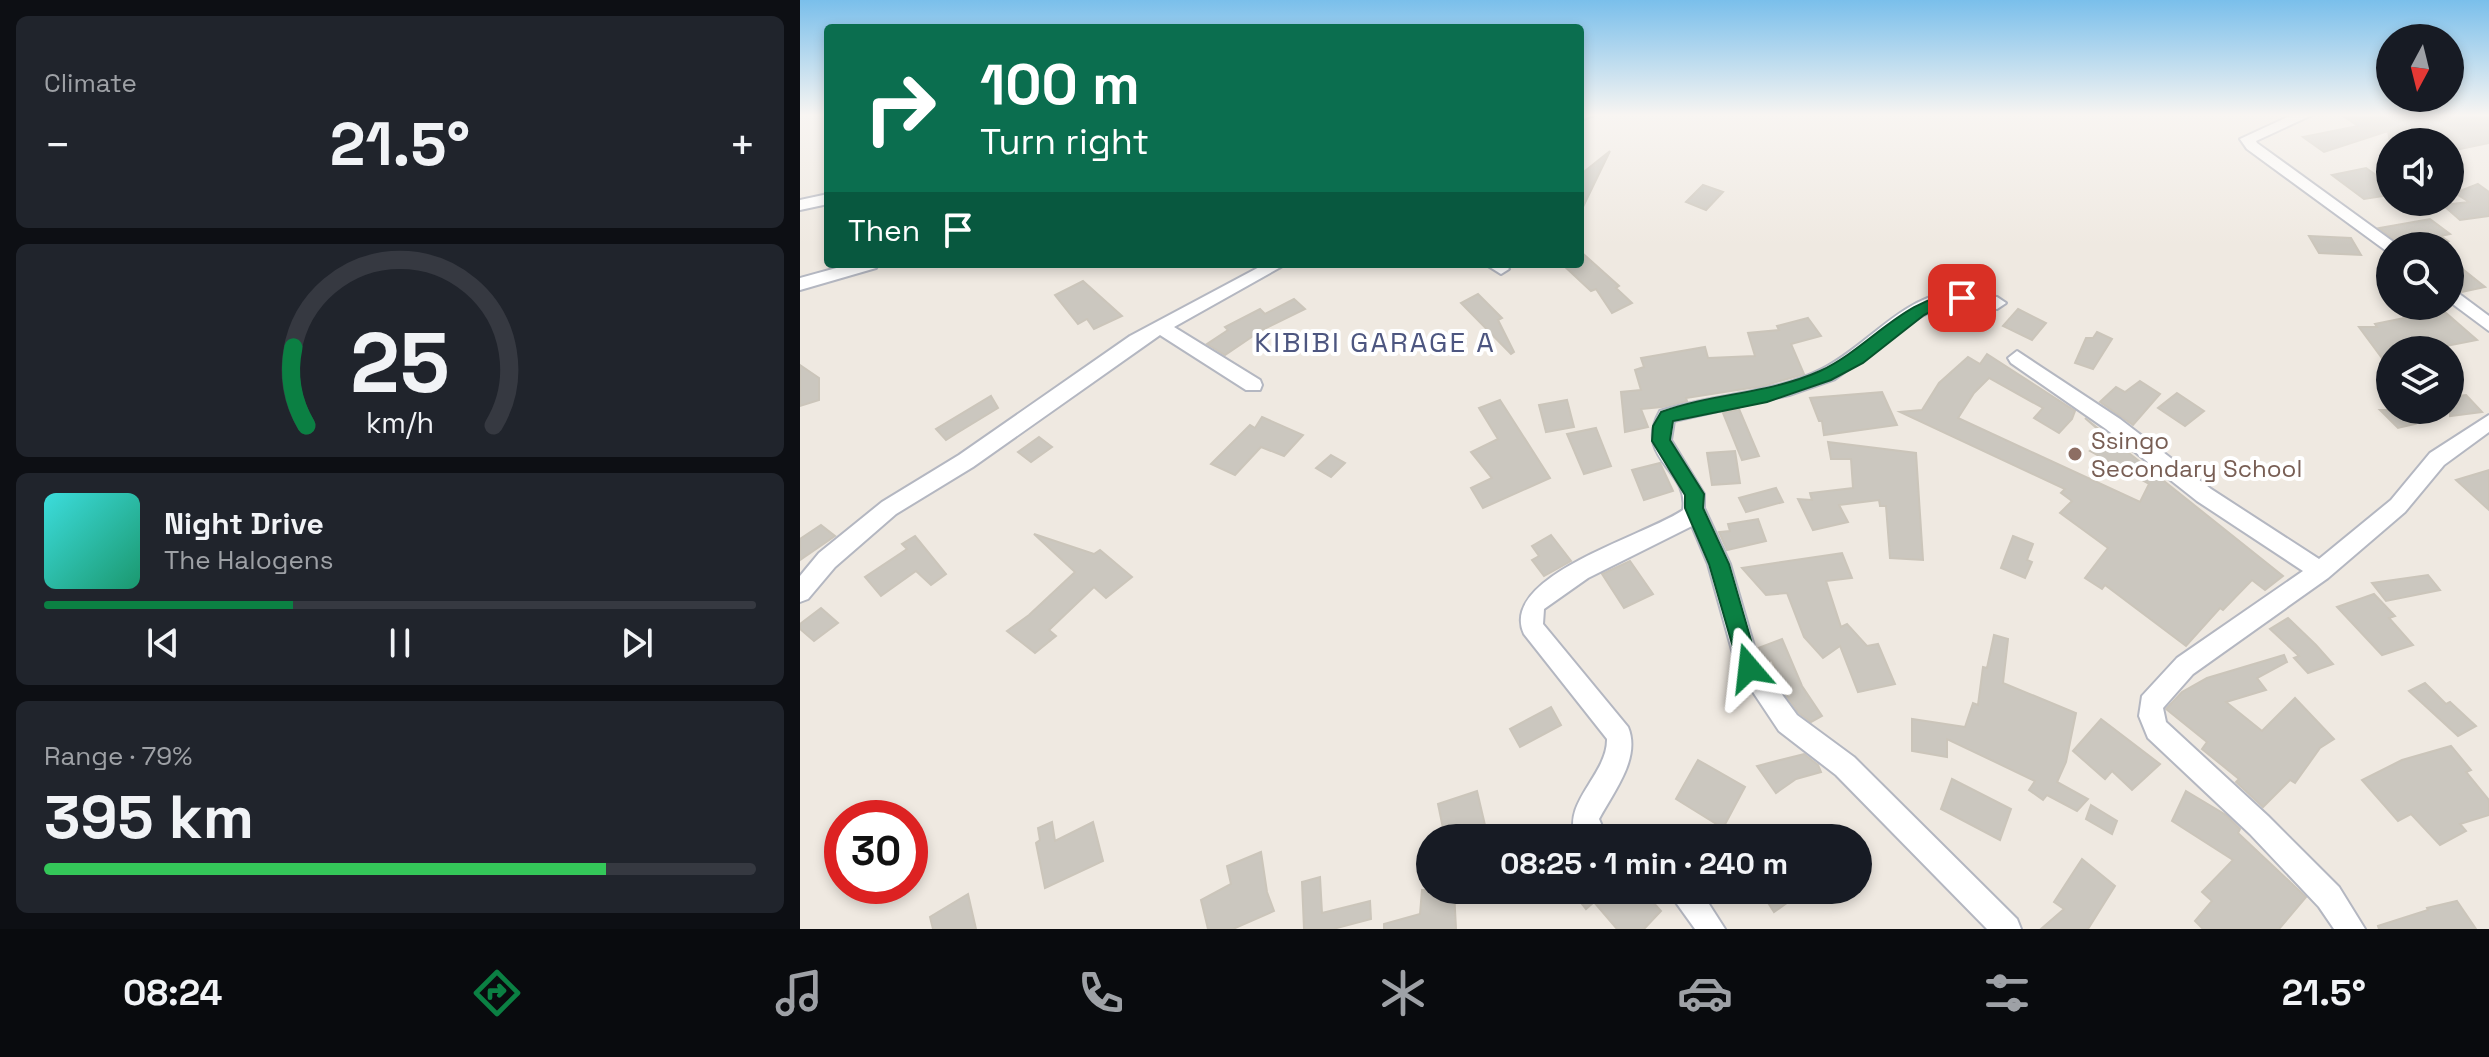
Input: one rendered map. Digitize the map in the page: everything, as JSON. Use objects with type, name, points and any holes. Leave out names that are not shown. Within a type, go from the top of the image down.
[{"type":"street","points":[[2269,158],[2376,235]]},
{"type":"street","points":[[800,205],[824,200]]},
{"type":"street","points":[[800,284],[856,268]]},
{"type":"street","points":[[800,592],[827,560],[889,508],[966,461],[1136,340],[1271,268]]},
{"type":"street","points":[[1997,303],[1943,299],[1918,311],[1857,358],[1825,376],[1767,395],[1683,410],[1667,416],[1662,426],[1661,441],[1694,494],[1694,508],[1719,564],[1749,668],[1788,723],[1845,766],[2007,929]]},
{"type":"street","points":[[2464,304],[2489,325]]},
{"type":"street","points":[[1161,327],[1253,385]]},
{"type":"street","points":[[2017,358],[2113,424],[2204,495],[2320,571]]},
{"type":"street","points":[[2351,929],[2329,897],[2259,825],[2157,730],[2151,716],[2151,704],[2185,666],[2320,571],[2398,506],[2437,459],[2489,422]]},
{"type":"street","points":[[1586,824],[1586,817],[1620,754],[1619,735],[1532,627],[1533,609],[1538,600],[1560,584],[1679,524],[1690,516],[1694,508]]},
{"type":"street","points":[[1695,904],[1711,929]]},
{"type":"building","points":[[1601,158],[1606,158],[1584,205],[1584,172]]},
{"type":"building","points":[[2366,168],[2376,175],[2376,197],[2364,199],[2332,175]]},
{"type":"building","points":[[2478,184],[2489,192],[2489,216],[2460,220],[2455,216],[2464,216],[2464,203],[2469,202],[2464,199],[2464,189]]},
{"type":"building","points":[[1703,185],[1723,192],[1706,210],[1686,202]]},
{"type":"building","points":[[2430,219],[2447,232],[2384,232],[2379,228]]},
{"type":"building","points":[[2309,236],[2351,238],[2361,255],[2319,253]]},
{"type":"building","points":[[1584,255],[1619,286],[1616,288],[1632,303],[1612,313],[1596,289],[1591,291],[1566,268],[1584,268]]},
{"type":"building","points":[[2464,270],[2485,287],[2464,292]]},
{"type":"building","points":[[1083,281],[1122,316],[1094,329],[1087,319],[1078,324],[1055,295]]},
{"type":"building","points":[[1478,294],[1502,318],[1498,320],[1514,352],[1511,354],[1461,303]]},
{"type":"building","points":[[1294,299],[1305,309],[1262,330],[1225,355],[1207,344],[1228,330],[1225,327],[1260,309],[1265,314]]},
{"type":"building","points":[[2018,309],[2046,323],[2032,340],[2003,326]]},
{"type":"building","points":[[1808,318],[1821,336],[1791,344],[1804,374],[1763,386],[1686,398],[1687,401],[1641,409],[1648,427],[1625,432],[1621,392],[1641,390],[1635,370],[1644,367],[1641,358],[1705,347],[1708,358],[1755,356],[1748,333],[1779,330],[1777,326]]},
{"type":"building","points":[[2395,320],[2454,320],[2477,340],[2464,343],[2464,336],[2376,336],[2376,350],[2359,327],[2377,327],[2375,324]]},
{"type":"building","points":[[2097,332],[2112,339],[2093,369],[2075,363],[2086,338],[2093,338]]},
{"type":"building","points":[[1987,354],[2075,411],[2072,419],[2059,433],[2034,418],[2043,408],[1989,378],[1974,393],[1958,418],[2140,502],[2149,484],[2090,451],[2109,439],[2085,418],[2283,576],[2265,590],[2252,580],[2223,610],[2220,608],[2186,646],[2105,585],[2102,589],[2085,578],[2108,548],[2060,513],[2072,501],[2061,493],[2065,489],[1900,412],[1922,410],[1939,383],[1968,357],[1980,364]]},
{"type":"building","points":[[800,365],[819,378],[819,400],[800,406]]},
{"type":"building","points":[[2140,381],[2160,394],[2133,425],[2100,402],[2116,387],[2125,392]]},
{"type":"building","points":[[1882,392],[1897,425],[1824,435],[1822,421],[1819,421],[1810,398]]},
{"type":"building","points":[[2177,393],[2204,411],[2185,426],[2158,408]]},
{"type":"building","points":[[2466,395],[2482,412],[2464,414]]},
{"type":"building","points":[[991,396],[998,408],[946,440],[936,429]]},
{"type":"building","points":[[1500,400],[1550,478],[1483,508],[1471,488],[1492,478],[1471,452],[1498,439],[1479,408]]},
{"type":"building","points":[[1567,400],[1574,427],[1546,432],[1539,405]]},
{"type":"building","points":[[1739,409],[1759,456],[1742,460],[1723,413]]},
{"type":"building","points":[[1262,417],[1303,435],[1284,456],[1261,447],[1235,475],[1211,464],[1250,425],[1255,428]]},
{"type":"building","points":[[2394,424],[2415,424],[2398,428]]},
{"type":"building","points":[[1596,428],[1611,466],[1584,474],[1567,434]]},
{"type":"building","points":[[1039,437],[1052,447],[1031,462],[1018,452]]},
{"type":"building","points":[[1828,442],[1916,453],[1923,560],[1890,558],[1886,506],[1880,506],[1879,500],[1839,505],[1848,522],[1813,530],[1798,499],[1812,500],[1810,493],[1853,488],[1851,459],[1831,459]]},
{"type":"building","points":[[1735,451],[1740,483],[1712,485],[1707,453]]},
{"type":"building","points":[[1331,455],[1345,463],[1331,477],[1316,468]]},
{"type":"building","points":[[1660,463],[1673,491],[1644,500],[1632,470]]},
{"type":"building","points":[[2489,470],[2489,510],[2456,480]]},
{"type":"building","points":[[1776,488],[1783,502],[1746,512],[1739,498]]},
{"type":"building","points":[[1758,519],[1766,541],[1727,550],[1719,532],[1730,531],[1728,524]]},
{"type":"building","points":[[821,525],[835,536],[800,560],[800,539]]},
{"type":"building","points":[[1034,534],[1094,554],[1100,550],[1132,577],[1106,598],[1094,587],[1049,630],[1056,636],[1035,653],[1007,631],[1075,572]]},
{"type":"building","points":[[1551,535],[1571,561],[1544,576],[1532,560],[1539,556],[1532,546]]},
{"type":"building","points":[[915,536],[946,574],[931,585],[916,571],[881,596],[865,577],[907,549],[902,544]]},
{"type":"building","points":[[2013,536],[2033,544],[2027,560],[2032,562],[2025,578],[2001,568]]},
{"type":"building","points":[[1842,553],[1852,578],[1826,581],[1841,627],[1847,624],[1867,646],[1878,644],[1895,684],[1858,692],[1840,646],[1823,658],[1804,637],[1787,593],[1766,595],[1742,568]]},
{"type":"building","points":[[1630,561],[1653,594],[1624,608],[1602,574]]},
{"type":"building","points":[[2428,575],[2440,590],[2386,601],[2372,583]]},
{"type":"building","points":[[2374,594],[2395,616],[2389,618],[2413,645],[2382,655],[2337,607]]},
{"type":"building","points":[[821,608],[838,623],[814,641],[800,629],[800,624]]},
{"type":"building","points":[[2288,618],[2333,664],[2308,673],[2294,658],[2299,656],[2270,629]]},
{"type":"building","points":[[1994,635],[2008,639],[2003,683],[2076,713],[2066,762],[2057,782],[2088,799],[2077,811],[2047,795],[2043,800],[2029,790],[2035,781],[1947,739],[1947,757],[1912,751],[1912,719],[1965,727],[1973,703],[1978,705],[1983,667],[1987,668]]},
{"type":"building","points":[[1782,639],[1802,686],[1822,716],[1811,722],[1799,713],[1786,695],[1772,660],[1763,663],[1761,658],[1758,648]]},
{"type":"building","points":[[2284,655],[2287,662],[2257,678],[2266,690],[2226,702],[2262,731],[2295,698],[2334,739],[2320,748],[2295,783],[2290,780],[2263,807],[2236,782],[2239,779],[2202,749],[2207,742],[2166,709],[2182,692],[2207,678]]},
{"type":"building","points":[[2425,683],[2446,704],[2450,702],[2476,726],[2458,736],[2409,691]]},
{"type":"building","points":[[1551,707],[1561,725],[1520,747],[1510,729]]},
{"type":"building","points":[[2101,719],[2160,764],[2132,790],[2112,771],[2105,779],[2073,751]]},
{"type":"building","points":[[2451,746],[2471,770],[2466,772],[2489,800],[2489,815],[2460,824],[2466,831],[2440,845],[2411,814],[2398,821],[2362,780],[2402,760]]},
{"type":"building","points":[[1804,754],[1818,765],[1821,772],[1796,779],[1776,793],[1757,766]]},
{"type":"building","points":[[1698,760],[1745,787],[1725,824],[1717,824],[1676,799]]},
{"type":"building","points":[[1952,779],[2011,809],[2000,840],[1941,809]]},
{"type":"building","points":[[1477,791],[1485,824],[1442,824],[1438,804]]},
{"type":"building","points":[[2186,791],[2226,815],[2240,829],[2238,833],[2306,897],[2279,929],[2203,929],[2195,921],[2212,901],[2202,892],[2233,860],[2172,821]]},
{"type":"building","points":[[2091,805],[2117,821],[2112,834],[2086,819]]},
{"type":"building","points":[[1052,822],[1055,841],[1093,822],[1103,861],[1045,888],[1036,843],[1040,840],[1038,828]]},
{"type":"building","points":[[1261,852],[1267,892],[1274,911],[1233,929],[1208,929],[1201,900],[1231,884],[1227,866]]},
{"type":"building","points":[[2082,859],[2115,886],[2088,929],[2041,929],[2064,909],[2054,902]]},
{"type":"building","points":[[1320,877],[1322,913],[1370,901],[1371,919],[1333,929],[1304,929],[1302,882]]},
{"type":"building","points":[[968,894],[976,929],[933,929],[930,917]]},
{"type":"building","points":[[2457,901],[2476,929],[2379,929],[2378,926],[2427,908]]},
{"type":"building","points":[[1421,904],[1455,904],[1456,929],[1384,929],[1384,924],[1420,914]]},
{"type":"building","points":[[1596,904],[1655,904],[1661,911],[1644,929],[1617,929]]},
{"type":"building","points":[[1769,904],[1785,904],[1774,912]]},
{"type":"place","name":"Ssingo Secondary School","points":[[2075,454]]},
{"type":"district","name":"KIBIBI GARAGE A","points":[[1375,342]]},
{"type":"route","points":[[1749,668],[1719,564],[1694,508],[1694,494],[1661,441],[1662,426],[1667,416],[1683,410],[1767,395],[1825,376],[1857,358],[1918,311],[1943,299],[1962,298]]}]
